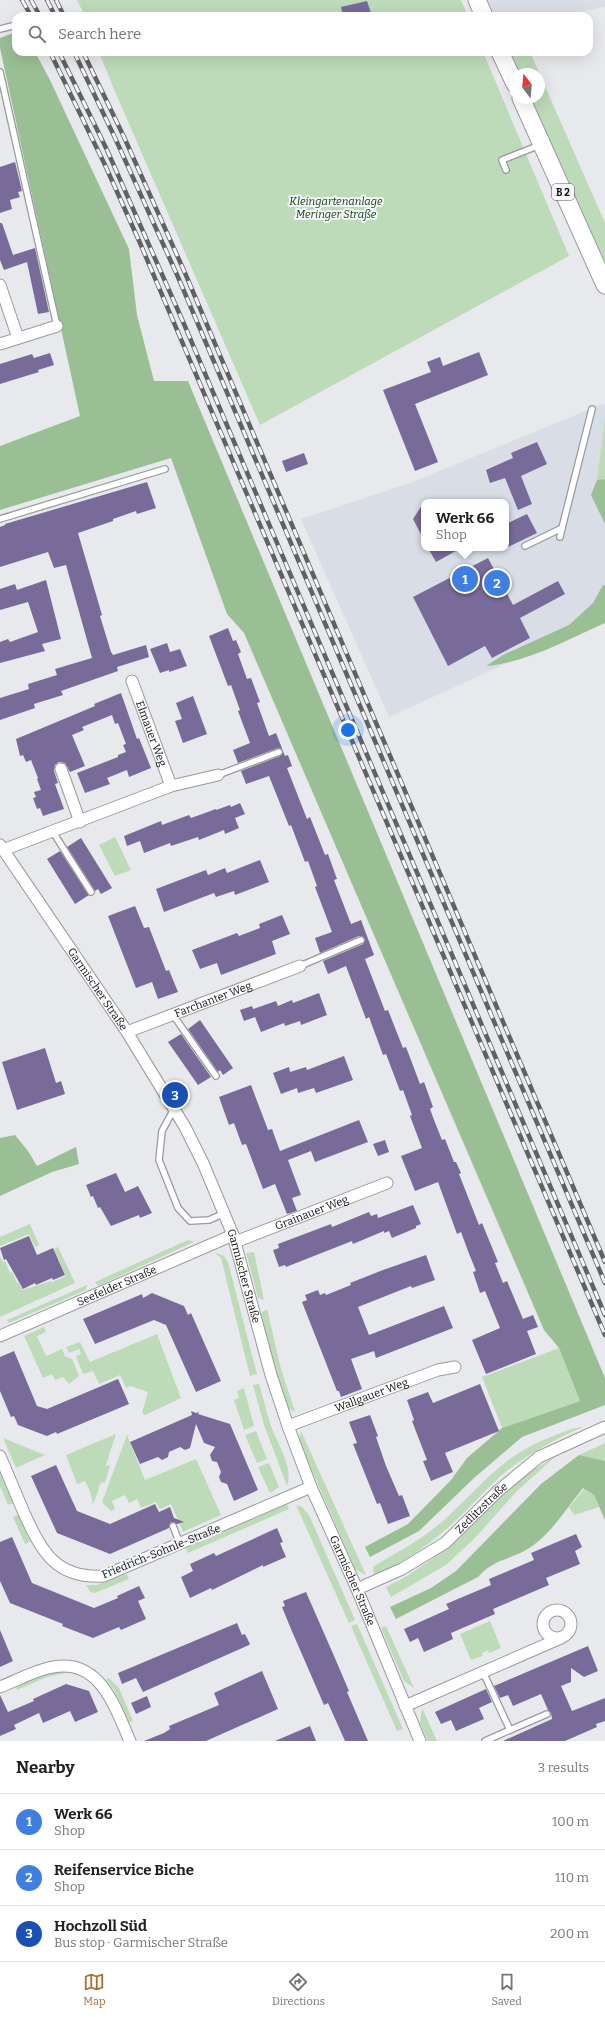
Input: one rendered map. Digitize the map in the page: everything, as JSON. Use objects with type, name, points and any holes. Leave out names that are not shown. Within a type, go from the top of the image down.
[{"type":"main road","points":[[477,0],[482,12]]},
{"type":"main road","points":[[502,56],[509,71]]},
{"type":"main road","name":"B 2","points":[[524,104],[605,285]]},
{"type":"street","points":[[0,285],[18,338]]},
{"type":"street","points":[[0,344],[57,326]]},
{"type":"street","name":"Elmauer Weg","points":[[132,681],[171,786]]},
{"type":"street","points":[[61,769],[80,822]]},
{"type":"street","points":[[2,848],[53,832],[171,786],[218,776]]},
{"type":"street","name":"Garmischer Straße","points":[[2,848],[127,1032],[174,1109],[203,1163],[225,1213],[234,1238],[271,1375],[288,1426],[311,1487],[357,1589],[420,1741]]},
{"type":"street","name":"Farchanter Weg","points":[[127,1032],[300,966]]},
{"type":"street","name":"Grainauer Weg","points":[[234,1238],[387,1183]]},
{"type":"street","name":"Seefelder Straße","points":[[0,1336],[234,1238]]},
{"type":"street","name":"Wallgauer Weg","points":[[288,1426],[438,1370],[455,1367]]},
{"type":"street","name":"Zedlitzstraße","points":[[357,1589],[402,1569],[445,1543],[498,1491],[539,1458],[605,1427]]},
{"type":"street","name":"Friedrich-Sohnle-Straße","points":[[0,1456],[38,1543],[52,1560],[73,1573],[90,1577],[104,1576],[311,1487]]},
{"type":"street","points":[[405,1706],[482,1671],[561,1638]]},
{"type":"street","points":[[0,1687],[49,1667],[68,1666],[77,1668],[95,1678],[107,1691],[130,1741]]},
{"type":"lane","points":[[0,29],[12,25]]},
{"type":"lane","points":[[0,72],[57,326]]},
{"type":"lane","points":[[506,170],[502,160],[542,144]]},
{"type":"lane","points":[[560,537],[592,408]]},
{"type":"lane","points":[[0,519],[165,469]]},
{"type":"lane","points":[[525,546],[562,528]]},
{"type":"lane","points":[[218,776],[279,752]]},
{"type":"lane","points":[[53,832],[91,892]]},
{"type":"lane","points":[[300,966],[361,940]]},
{"type":"lane","points":[[173,1015],[216,1076]]},
{"type":"lane","points":[[174,1109],[162,1131],[159,1160],[178,1208],[190,1221],[209,1220],[225,1213]]},
{"type":"lane","points":[[172,1526],[180,1544]]},
{"type":"lane","points":[[482,1671],[510,1730]]},
{"type":"lane","points":[[485,1741],[547,1714]]},
{"type":"shaded area","points":[[487,0],[605,0],[605,7],[579,12],[492,12]]},
{"type":"shaded area","points":[[605,403],[605,465],[601,501],[605,512],[605,623],[505,664],[389,717],[301,519],[410,483]]},
{"type":"green space","points":[[77,0],[461,0],[466,12],[83,12]]},
{"type":"green space","points":[[12,34],[12,56],[37,56],[50,80],[129,249],[137,315],[154,381],[188,381],[605,1378],[605,1405],[522,1437],[474,1478],[419,1531],[370,1557],[365,1547],[408,1524],[451,1480],[467,1458],[502,1428],[580,1401],[559,1348],[544,1330],[244,633],[227,614],[171,458],[0,510],[0,446],[80,416],[0,48],[0,38]]},
{"type":"green space","name":"Kleingartenanlage Meringer Straße","points":[[101,56],[485,56],[569,256],[260,425]]},
{"type":"green space","points":[[512,56],[532,56],[537,68],[517,68]]},
{"type":"green space","points":[[545,86],[605,223],[605,264],[533,104],[545,104]]},
{"type":"green space","points":[[605,417],[605,479],[597,480]]},
{"type":"green space","points":[[605,479],[605,524],[591,495],[597,480]]},
{"type":"green space","points":[[603,585],[605,585],[605,623],[532,655],[502,664],[486,666],[503,655],[569,625],[593,603]]},
{"type":"green space","points":[[115,837],[131,870],[115,876],[99,845]]},
{"type":"green space","points":[[15,1135],[28,1151],[37,1166],[76,1147],[79,1164],[52,1172],[0,1196],[0,1138]]},
{"type":"green space","points":[[30,1224],[39,1245],[35,1247],[29,1234],[0,1246],[0,1237]]},
{"type":"green space","points":[[188,1240],[194,1242],[98,1286],[95,1282]]},
{"type":"green space","points":[[58,1247],[75,1283],[0,1317],[0,1256],[3,1262],[5,1261],[10,1273],[12,1272],[17,1283],[19,1283],[23,1290],[51,1281],[52,1282],[66,1276],[54,1249]]},
{"type":"green space","points":[[214,1252],[224,1256],[228,1262],[257,1374],[250,1376],[221,1258]]},
{"type":"green space","points":[[254,1252],[264,1300],[258,1298],[246,1253]]},
{"type":"green space","points":[[87,1285],[86,1290],[9,1323],[7,1320]]},
{"type":"green space","points":[[267,1309],[281,1369],[295,1412],[286,1407],[275,1371],[261,1313]]},
{"type":"green space","points":[[44,1327],[46,1332],[37,1336],[46,1356],[62,1349],[65,1356],[72,1359],[79,1376],[69,1384],[63,1377],[55,1380],[52,1374],[43,1378],[24,1336]]},
{"type":"green space","points":[[157,1334],[181,1398],[145,1415],[142,1413],[148,1392],[130,1386],[126,1388],[120,1375],[99,1384],[93,1371],[83,1374],[76,1356],[81,1354],[79,1349],[69,1353],[66,1347],[80,1342],[90,1362]]},
{"type":"green space","points":[[559,1348],[580,1401],[502,1428],[482,1377]]},
{"type":"green space","points":[[259,1384],[270,1423],[286,1462],[289,1478],[287,1486],[264,1425],[253,1385]]},
{"type":"green space","points":[[244,1388],[254,1426],[244,1430],[234,1400],[239,1398],[237,1391]]},
{"type":"green space","points":[[583,1427],[544,1446],[517,1463],[435,1539],[406,1559],[374,1576],[373,1567],[432,1530],[500,1466],[515,1455],[551,1437]]},
{"type":"green space","points":[[256,1431],[267,1459],[257,1463],[245,1435]]},
{"type":"green space","points":[[301,1431],[366,1575],[355,1569],[299,1441]]},
{"type":"green space","points":[[116,1434],[106,1465],[110,1466],[105,1483],[101,1482],[93,1505],[90,1491],[85,1481],[77,1484],[66,1455]]},
{"type":"green space","points":[[127,1435],[145,1480],[196,1459],[221,1515],[183,1532],[171,1504],[160,1509],[156,1502],[141,1508],[137,1499],[129,1503],[125,1495],[112,1501],[115,1509],[111,1511],[102,1502]]},
{"type":"green space","points":[[3,1438],[45,1455],[16,1468]]},
{"type":"green space","points":[[605,1443],[605,1461],[579,1455]]},
{"type":"green space","points":[[579,1455],[605,1461],[605,1520],[594,1495],[583,1488],[557,1522],[535,1544],[526,1550],[489,1567],[478,1577],[396,1619],[390,1607],[431,1588],[456,1571],[541,1484]]},
{"type":"green space","points":[[556,1456],[517,1491],[475,1538],[446,1565],[391,1597],[386,1587],[407,1576],[451,1546],[508,1489],[530,1472]]},
{"type":"green space","points":[[269,1463],[279,1487],[270,1493],[258,1467]]},
{"type":"green space","points":[[0,1473],[13,1503],[8,1505],[0,1486]]},
{"type":"green space","points":[[584,1489],[594,1495],[599,1507],[574,1515],[569,1507]]},
{"type":"green space","points":[[287,1504],[289,1509],[188,1553],[186,1548]]},
{"type":"green space","points":[[296,1505],[302,1507],[309,1515],[355,1620],[349,1623]]},
{"type":"green space","points":[[18,1515],[30,1542],[25,1544],[13,1517]]},
{"type":"green space","points":[[127,1574],[129,1579],[95,1593],[90,1592],[86,1585],[97,1585]]},
{"type":"green space","points":[[490,1621],[501,1648],[489,1653],[488,1650],[482,1653],[483,1656],[471,1660],[460,1634]]},
{"type":"green space","points":[[357,1624],[403,1729],[397,1731],[351,1626]]},
{"type":"green space","points":[[386,1626],[414,1688],[404,1681],[381,1628]]},
{"type":"green space","points":[[66,1671],[66,1673],[47,1677],[17,1690],[16,1686],[45,1673]]},
{"type":"green space","points":[[109,1678],[119,1688],[133,1721],[128,1723],[114,1690],[106,1679]]},
{"type":"green space","points":[[422,1708],[437,1741],[428,1741],[420,1723]]},
{"type":"building","points":[[367,1],[371,12],[342,12],[341,7]]},
{"type":"building","points":[[15,162],[22,191],[18,192],[20,197],[10,200],[12,209],[0,213],[0,167]]},
{"type":"building","points":[[0,223],[2,223],[13,255],[35,248],[49,312],[38,314],[27,262],[4,270],[0,260]]},
{"type":"building","points":[[479,352],[488,375],[415,404],[438,462],[415,471],[383,390],[431,372],[427,362],[440,357],[443,366]]},
{"type":"building","points":[[50,353],[54,365],[38,370],[39,372],[0,384],[0,364],[32,354],[34,358]]},
{"type":"building","points":[[537,442],[547,464],[521,476],[532,504],[518,510],[505,478],[490,483],[486,470],[513,458],[511,453]]},
{"type":"building","points":[[304,453],[308,464],[286,472],[282,461]]},
{"type":"building","points":[[147,482],[156,508],[137,514],[136,511],[78,533],[102,615],[100,616],[111,652],[113,655],[146,645],[149,657],[117,667],[118,671],[61,691],[63,695],[34,704],[35,708],[0,720],[0,698],[29,689],[28,684],[57,675],[55,669],[92,658],[66,565],[54,568],[48,552],[0,567],[0,527],[5,524]]},
{"type":"building","points":[[421,507],[421,534],[413,519]]},
{"type":"building","points":[[527,514],[537,533],[509,547],[509,523]]},
{"type":"building","points":[[430,551],[456,551],[436,562]]},
{"type":"building","points":[[488,558],[513,605],[558,581],[565,594],[520,618],[530,638],[492,658],[485,646],[448,666],[413,597]]},
{"type":"building","points":[[46,580],[61,639],[42,644],[45,651],[0,663],[0,642],[8,639],[10,642],[38,632],[28,602],[0,610],[0,589],[15,584],[17,590]]},
{"type":"building","points":[[228,628],[233,641],[236,640],[241,652],[238,654],[247,679],[251,678],[260,702],[257,703],[269,736],[276,733],[283,750],[278,748],[238,763],[233,750],[250,743],[238,711],[240,710],[231,685],[228,686],[209,636]]},
{"type":"building","points":[[167,643],[170,652],[180,649],[187,666],[169,672],[169,670],[160,673],[150,649]]},
{"type":"building","points":[[121,693],[137,739],[139,738],[151,768],[129,777],[127,770],[107,778],[110,784],[85,793],[77,773],[118,757],[118,755],[126,752],[123,745],[126,744],[118,723],[115,724],[112,715],[82,727],[84,730],[72,735],[85,766],[70,772],[65,763],[59,762],[55,765],[54,771],[58,783],[55,784],[64,809],[43,816],[40,808],[37,809],[33,798],[36,797],[34,792],[41,790],[37,779],[38,778],[31,760],[26,762],[23,755],[20,756],[16,739],[95,706],[94,704]]},
{"type":"building","points":[[193,696],[207,734],[183,743],[175,721],[182,719],[176,703]]},
{"type":"building","points":[[283,750],[285,756],[288,755],[292,766],[287,768],[307,819],[310,817],[325,855],[328,854],[337,879],[334,880],[351,924],[361,920],[374,955],[365,959],[385,1011],[388,1010],[403,1048],[406,1047],[420,1084],[424,1082],[433,1107],[430,1109],[434,1120],[442,1140],[445,1139],[454,1162],[456,1162],[461,1173],[459,1174],[479,1225],[482,1223],[498,1262],[495,1263],[503,1283],[507,1281],[523,1319],[533,1315],[538,1327],[527,1331],[536,1354],[486,1374],[472,1340],[500,1328],[485,1291],[480,1293],[473,1272],[476,1271],[461,1232],[457,1234],[438,1182],[415,1191],[401,1156],[422,1148],[410,1116],[412,1115],[403,1090],[400,1091],[386,1054],[383,1055],[369,1017],[366,1019],[346,966],[328,974],[323,961],[363,944],[365,939],[359,936],[320,953],[315,938],[332,932],[315,887],[317,886],[308,861],[305,862],[291,825],[289,826],[269,776],[246,784],[241,771],[280,756]]},
{"type":"building","points":[[240,803],[245,814],[235,818],[239,828],[225,834],[224,830],[199,840],[198,837],[171,846],[170,843],[144,853],[140,841],[127,846],[124,836],[161,821],[162,825],[189,815],[191,818],[216,809],[230,805],[231,807]]},
{"type":"building","points":[[81,838],[112,888],[101,894],[98,889],[95,891],[67,847]]},
{"type":"building","points":[[60,851],[89,895],[75,904],[47,859]]},
{"type":"building","points":[[260,860],[269,882],[235,895],[234,891],[216,897],[214,893],[164,912],[156,889],[206,870],[208,875],[225,868],[227,873]]},
{"type":"building","points":[[135,906],[144,928],[149,927],[166,971],[169,970],[178,992],[158,999],[152,982],[136,988],[108,916]]},
{"type":"building","points":[[282,915],[290,934],[272,941],[276,954],[221,975],[217,963],[200,969],[192,950],[237,933],[239,936],[260,928],[259,924]]},
{"type":"building","points":[[319,993],[327,1015],[301,1025],[300,1021],[285,1026],[284,1023],[261,1032],[255,1017],[244,1021],[240,1010],[252,1006],[253,1009],[276,1001],[278,1006],[292,1000],[293,1003]]},
{"type":"building","points":[[200,1020],[233,1068],[223,1075],[220,1070],[218,1072],[188,1029]]},
{"type":"building","points":[[181,1034],[211,1077],[198,1085],[168,1042]]},
{"type":"building","points":[[45,1048],[56,1083],[61,1081],[65,1094],[17,1110],[2,1062]]},
{"type":"building","points":[[344,1056],[353,1080],[316,1093],[314,1088],[298,1093],[297,1088],[281,1094],[273,1073],[289,1067],[290,1072],[306,1067],[307,1070]]},
{"type":"building","points":[[251,1085],[268,1130],[272,1129],[280,1151],[359,1120],[368,1142],[315,1162],[311,1151],[288,1160],[301,1195],[292,1198],[297,1211],[287,1214],[275,1184],[263,1189],[246,1144],[242,1145],[234,1123],[229,1125],[219,1097]]},
{"type":"building","points":[[385,1140],[389,1152],[378,1156],[373,1144]]},
{"type":"building","points":[[116,1173],[125,1192],[138,1186],[152,1213],[140,1218],[139,1215],[111,1226],[100,1207],[98,1208],[93,1196],[91,1197],[86,1185]]},
{"type":"building","points":[[413,1205],[421,1224],[416,1226],[416,1228],[392,1238],[389,1231],[384,1233],[384,1231],[353,1244],[352,1241],[286,1267],[285,1265],[279,1267],[273,1250],[279,1248],[278,1244],[331,1224],[332,1227],[369,1212],[371,1216],[377,1214],[378,1218]]},
{"type":"building","points":[[29,1236],[37,1255],[53,1248],[65,1275],[53,1280],[52,1278],[36,1285],[35,1283],[23,1289],[6,1259],[4,1260],[0,1248]]},
{"type":"building","points":[[426,1255],[435,1280],[412,1288],[411,1286],[358,1307],[369,1335],[444,1306],[453,1328],[376,1358],[374,1351],[351,1359],[362,1389],[341,1397],[339,1391],[337,1391],[302,1302],[307,1300],[305,1295],[318,1290],[320,1295],[325,1293],[326,1295],[351,1285],[350,1283]]},
{"type":"building","points":[[152,1293],[184,1306],[188,1315],[191,1313],[221,1381],[196,1392],[166,1325],[154,1320],[95,1344],[83,1319],[142,1294],[143,1298]]},
{"type":"building","points":[[14,1351],[37,1406],[47,1409],[118,1379],[129,1404],[57,1434],[56,1432],[47,1436],[18,1425],[14,1416],[11,1417],[0,1391],[0,1357]]},
{"type":"building","points":[[480,1384],[499,1431],[445,1453],[453,1472],[431,1481],[423,1461],[427,1460],[412,1421],[414,1420],[407,1400],[428,1392],[433,1403]]},
{"type":"building","points":[[191,1411],[196,1413],[199,1412],[198,1414],[230,1424],[258,1490],[234,1501],[227,1484],[221,1482],[219,1477],[221,1472],[217,1462],[212,1461],[210,1455],[215,1447],[204,1443],[196,1424],[190,1448],[185,1450],[180,1447],[169,1452],[168,1457],[162,1460],[158,1457],[140,1464],[130,1442],[192,1415]]},
{"type":"building","points":[[370,1415],[378,1436],[376,1437],[386,1466],[399,1496],[402,1495],[410,1516],[388,1524],[380,1503],[377,1504],[353,1444],[357,1443],[349,1422]]},
{"type":"building","points":[[56,1465],[77,1511],[110,1524],[155,1504],[159,1512],[170,1507],[174,1518],[184,1522],[177,1524],[171,1522],[169,1528],[110,1554],[57,1533],[31,1476]]},
{"type":"building","points":[[277,1528],[283,1542],[280,1543],[286,1557],[263,1567],[263,1565],[212,1590],[211,1588],[190,1598],[181,1577],[193,1571],[190,1564],[214,1553],[216,1556]]},
{"type":"building","points":[[576,1534],[582,1547],[575,1551],[580,1564],[546,1578],[549,1585],[493,1609],[495,1614],[451,1633],[453,1639],[424,1652],[418,1638],[410,1642],[404,1629],[449,1609],[446,1604],[491,1585],[489,1579],[534,1560],[531,1553]]},
{"type":"building","points":[[12,1537],[32,1583],[94,1608],[118,1598],[117,1596],[139,1586],[145,1598],[138,1601],[146,1619],[121,1630],[119,1627],[93,1638],[62,1626],[63,1624],[10,1603],[0,1581],[0,1542]]},
{"type":"building","points":[[306,1592],[349,1691],[347,1692],[368,1741],[345,1741],[328,1703],[324,1705],[291,1629],[282,1607],[285,1606],[283,1601]]},
{"type":"building","points":[[237,1623],[242,1635],[245,1634],[250,1644],[249,1645],[143,1692],[136,1678],[122,1684],[118,1673]]},
{"type":"building","points":[[0,1630],[13,1661],[0,1667]]},
{"type":"building","points":[[588,1646],[598,1671],[584,1677],[571,1668],[571,1682],[561,1686],[572,1711],[605,1698],[605,1721],[596,1724],[597,1727],[565,1741],[503,1741],[552,1719],[551,1713],[548,1710],[541,1694],[513,1706],[508,1695],[500,1698],[494,1686]]},
{"type":"building","points":[[262,1671],[278,1709],[206,1741],[144,1741],[164,1733],[170,1729],[169,1726],[219,1705],[214,1693]]},
{"type":"building","points":[[66,1684],[89,1691],[98,1712],[75,1722],[70,1711],[43,1723],[39,1713],[14,1725],[16,1729],[0,1736],[0,1695],[8,1712],[34,1701],[33,1699]]},
{"type":"building","points":[[486,1689],[492,1702],[479,1708],[484,1719],[456,1731],[451,1720],[441,1724],[435,1712]]},
{"type":"building","points":[[147,1696],[151,1707],[136,1714],[131,1703]]},
{"type":"building","points":[[310,1726],[316,1741],[275,1741]]},
{"type":"railway","points":[[22,0],[29,12]]},
{"type":"railway","points":[[31,0],[38,12]]},
{"type":"railway","points":[[47,0],[53,12]]},
{"type":"railway","points":[[56,0],[62,12]]},
{"type":"railway","points":[[52,56],[105,165],[140,243],[605,1335]]},
{"type":"railway","points":[[61,56],[107,150],[184,324],[605,1315]]},
{"type":"railway","points":[[76,56],[178,277],[605,1283]]},
{"type":"railway","points":[[85,56],[124,137],[185,273],[605,1262]]},
{"type":"place","name":"Werk 66","points":[[465,579]]},
{"type":"place","name":"Reifenservice Biche","points":[[497,583]]},
{"type":"place","name":"Hochzoll Süd","points":[[175,1095]]}]
